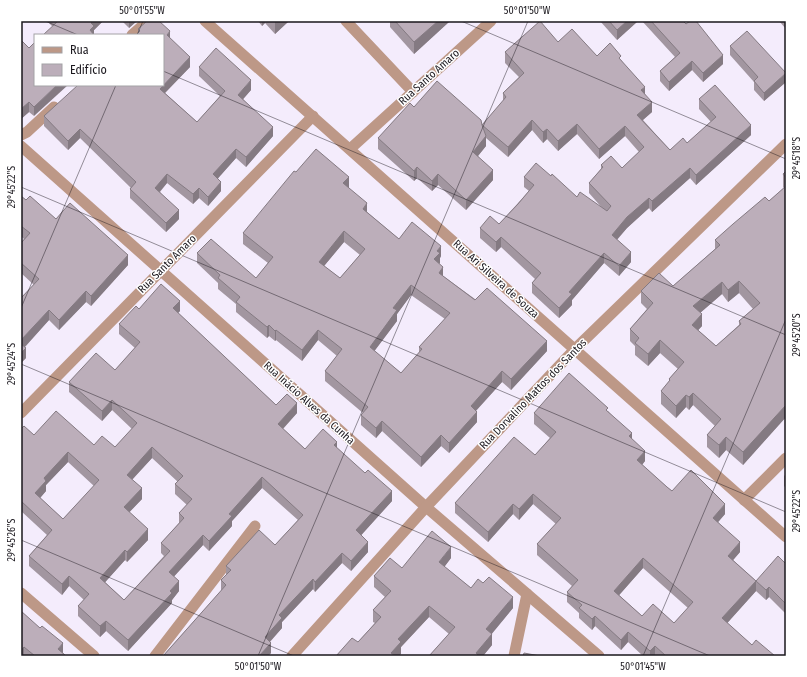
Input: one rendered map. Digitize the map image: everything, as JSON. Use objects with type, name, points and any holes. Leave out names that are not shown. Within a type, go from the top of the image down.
[{"type":"street","points":[[133,34],[148,21]]},
{"type":"street","name":"Rua Ari Silveira de Souza","points":[[205,21],[786,537]]},
{"type":"street","points":[[346,21],[413,92]]},
{"type":"street","name":"Rua Santo Amaro","points":[[350,149],[491,21]]},
{"type":"street","points":[[21,135],[27,132],[61,101]]},
{"type":"street","name":"Rua Santo Amaro","points":[[21,413],[312,116]]},
{"type":"street","name":"Rua Dorvalino Mattos dos Santos","points":[[292,656],[426,507],[575,349],[786,144]]},
{"type":"street","name":"Rua Inácio Alves da Cunha","points":[[21,146],[426,507],[599,656]]},
{"type":"street","points":[[744,500],[786,458]]},
{"type":"street","points":[[155,656],[255,526]]},
{"type":"street","points":[[21,593],[94,656]]},
{"type":"street","points":[[514,656],[527,594]]},
{"type":"building","points":[[56,21],[93,21],[91,23],[94,26],[90,30],[93,34],[44,34],[57,22]]},
{"type":"building","points":[[147,21],[159,21],[170,31],[167,35],[190,57],[164,85],[164,34],[137,34],[140,31],[138,29]]},
{"type":"building","points":[[395,21],[438,21],[414,42]]},
{"type":"building","points":[[540,21],[558,42],[572,29],[597,56],[610,43],[621,56],[619,58],[645,87],[641,90],[652,102],[637,115],[670,150],[683,138],[687,143],[716,117],[699,99],[715,85],[751,125],[696,175],[690,168],[652,201],[649,198],[627,217],[612,235],[631,252],[619,266],[604,253],[569,292],[572,294],[559,308],[532,283],[541,273],[501,237],[496,242],[480,228],[490,216],[499,224],[518,204],[534,185],[524,177],[536,163],[551,176],[552,174],[577,197],[580,192],[607,211],[611,206],[589,183],[603,167],[601,165],[611,156],[622,168],[644,147],[625,126],[599,149],[577,124],[558,141],[547,129],[543,132],[532,120],[508,147],[482,125],[506,97],[503,93],[524,73],[505,52]]},
{"type":"building","points":[[609,21],[627,21],[617,30]]},
{"type":"building","points":[[651,21],[683,21],[686,24],[690,21],[696,21],[723,55],[703,73],[692,61],[669,82],[660,71],[680,53]]},
{"type":"building","points":[[747,31],[786,73],[764,93],[754,81],[758,77],[730,46]]},
{"type":"building","points":[[21,40],[29,48],[34,43],[34,86],[56,86],[34,107],[29,102],[21,109]]},
{"type":"building","points":[[216,48],[251,80],[238,95],[273,127],[246,157],[236,149],[213,174],[221,182],[208,197],[199,188],[193,194],[167,174],[155,188],[179,210],[166,223],[130,189],[136,182],[80,129],[68,141],[44,116],[77,86],[163,86],[160,89],[197,122],[225,91],[199,67]]},
{"type":"building","points":[[437,81],[481,120],[486,136],[473,152],[493,170],[466,200],[438,174],[432,181],[417,167],[414,171],[378,138],[410,103],[414,107]]},
{"type":"building","points":[[316,149],[349,177],[343,183],[367,203],[363,209],[399,239],[412,222],[441,246],[437,251],[440,253],[434,259],[443,267],[439,273],[475,300],[487,288],[547,341],[511,379],[502,371],[471,406],[477,412],[449,443],[441,435],[421,457],[382,421],[376,428],[361,415],[368,407],[325,371],[342,349],[318,330],[302,350],[269,325],[267,327],[236,302],[240,297],[218,278],[220,275],[197,253],[211,239],[256,278],[273,257],[243,233],[294,171],[296,172]],"holes":[[[344,231],[365,249],[340,278],[319,262]],[[411,285],[450,313],[419,347],[422,349],[401,373],[370,347],[397,310],[393,308]]]},
{"type":"building","points":[[786,171],[786,178],[783,174]]},
{"type":"building","points":[[786,186],[786,405],[743,452],[726,437],[719,445],[707,435],[721,419],[693,393],[689,397],[686,395],[676,406],[661,391],[684,362],[660,340],[648,354],[635,343],[639,338],[630,329],[653,303],[641,291],[659,273],[673,286],[720,245],[715,240],[733,224],[765,197],[769,201]],"holes":[[[739,281],[760,303],[739,321],[741,324],[716,346],[692,325],[702,314],[693,306],[722,282],[728,290]]]},
{"type":"building","points":[[21,196],[26,200],[30,196],[56,219],[70,203],[128,255],[91,296],[86,291],[59,320],[49,310],[21,340],[21,298],[39,279],[21,263],[21,243],[30,233],[21,226]]},
{"type":"building","points":[[161,284],[180,301],[173,308],[276,405],[287,394],[297,403],[278,424],[305,449],[323,429],[337,442],[334,445],[365,473],[368,470],[392,491],[356,530],[368,542],[351,561],[342,553],[315,582],[313,579],[279,615],[282,618],[265,637],[271,643],[259,656],[163,656],[226,585],[221,580],[231,570],[226,566],[259,530],[275,545],[303,515],[262,477],[229,514],[232,516],[209,541],[203,535],[169,572],[179,581],[170,591],[172,593],[128,640],[106,621],[100,626],[78,606],[89,594],[69,576],[62,584],[29,556],[52,530],[21,501],[21,429],[24,426],[34,435],[56,411],[94,445],[102,436],[115,447],[137,423],[112,400],[102,411],[69,382],[96,353],[115,370],[140,342],[119,324],[136,306],[139,309]],"holes":[[[152,447],[183,476],[175,484],[192,499],[179,513],[184,518],[161,543],[170,551],[124,600],[100,578],[125,550],[127,552],[148,529],[124,507],[142,488],[127,475]],[[68,452],[99,480],[63,519],[35,493],[46,481],[44,478]]]},
{"type":"building","points":[[21,344],[26,348],[21,353]]},
{"type":"building","points":[[569,373],[608,408],[606,410],[632,433],[629,436],[645,451],[637,460],[667,487],[672,491],[691,470],[725,504],[713,518],[740,542],[728,556],[756,581],[722,618],[752,645],[756,640],[775,656],[666,656],[655,646],[650,651],[628,632],[621,640],[595,616],[592,619],[579,608],[582,605],[567,592],[578,580],[537,544],[561,518],[533,494],[519,509],[513,504],[488,532],[455,503],[514,437],[535,455],[556,432],[534,413]],"holes":[[[643,558],[693,602],[674,623],[653,604],[642,616],[614,591]]]},
{"type":"building","points":[[432,531],[451,547],[439,562],[471,588],[478,579],[483,583],[489,577],[513,597],[486,629],[492,634],[476,653],[479,656],[429,656],[455,627],[429,606],[398,639],[401,642],[391,653],[395,656],[336,656],[352,638],[358,642],[381,617],[373,610],[391,591],[374,576],[390,558],[402,568]]},
{"type":"building","points":[[778,556],[786,564],[786,604],[769,587],[766,590],[756,581]]},
{"type":"building","points":[[21,611],[40,628],[42,626],[63,643],[58,649],[66,656],[35,656],[24,647],[21,650]]},
{"type":"building","points":[[524,653],[540,656],[523,656]]}]
